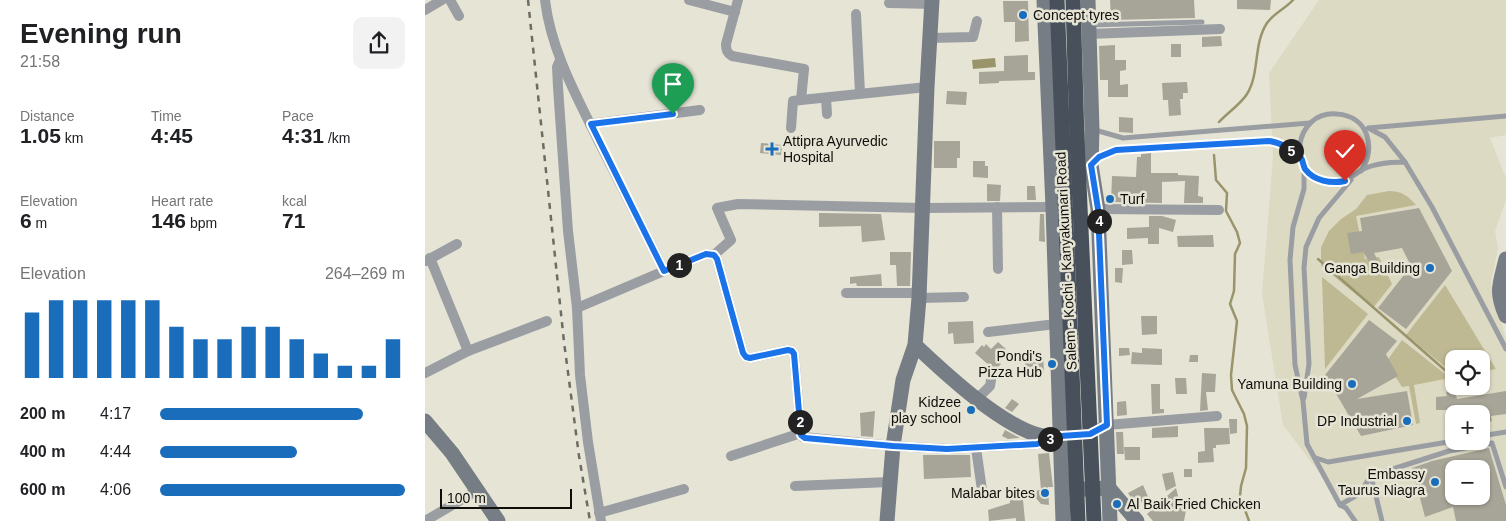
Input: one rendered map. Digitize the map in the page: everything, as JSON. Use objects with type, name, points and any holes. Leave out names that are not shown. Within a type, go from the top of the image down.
[{"type":"highway","name":"Salem - Kochi - Kanyakumari Road","points":[[1057,0],[1070,490],[1078,521]]},
{"type":"highway","name":"Salem - Kochi - Kanyakumari Road","points":[[1073,0],[1077,139],[1087,341],[1069,436],[1093,489],[1094,521]]},
{"type":"street","points":[[426,7],[441,0]]},
{"type":"street","points":[[450,0],[459,16]]},
{"type":"street","points":[[545,0],[552,36],[560,60],[664,271]]},
{"type":"street","points":[[689,0],[735,12]]},
{"type":"street","points":[[738,0],[727,44],[729,54],[804,69],[801,100]]},
{"type":"street","points":[[1044,0],[1056,324],[1069,436]]},
{"type":"street","points":[[1088,0],[1092,129],[1091,165],[1098,209],[1109,521]]},
{"type":"street","points":[[887,521],[893,446],[903,380],[915,345],[920,296],[927,87],[932,2],[889,3]]},
{"type":"street","points":[[856,14],[860,93]]},
{"type":"street","points":[[930,38],[973,37],[977,21]]},
{"type":"street","points":[[1089,29],[1220,29]]},
{"type":"street","points":[[560,60],[557,67],[558,87],[568,231],[577,308],[580,376],[600,517],[684,489]]},
{"type":"street","points":[[791,128],[793,100],[927,87]]},
{"type":"street","points":[[826,98],[827,114]]},
{"type":"street","points":[[591,124],[700,110]]},
{"type":"street","points":[[577,308],[706,254],[714,255],[731,240],[717,208],[738,204],[923,208],[1053,207]]},
{"type":"street","points":[[997,207],[998,269]]},
{"type":"street","points":[[1098,209],[1219,210]]},
{"type":"street","points":[[457,244],[428,260],[468,351]]},
{"type":"street","points":[[714,255],[717,259],[743,353],[746,357],[750,358],[788,350],[794,354],[801,433],[805,438],[893,446],[947,449],[976,448],[1037,444],[1107,425],[1217,416]]},
{"type":"street","points":[[1506,259],[1499,291],[1506,316]]},
{"type":"street","points":[[846,293],[964,297]]},
{"type":"street","points":[[425,373],[468,351],[547,321]]},
{"type":"street","points":[[988,332],[1056,324]]},
{"type":"street","points":[[915,345],[976,400],[1023,429],[1069,436]]},
{"type":"street","points":[[976,400],[990,386],[992,374]]},
{"type":"street","points":[[425,421],[452,453],[498,521]]},
{"type":"street","points":[[731,456],[801,433]]},
{"type":"street","points":[[976,448],[982,490]]},
{"type":"street","points":[[795,486],[889,482]]},
{"type":"street","points":[[1063,521],[1070,490],[1109,488]]},
{"type":"street","points":[[1109,488],[1137,521]]},
{"type":"street","points":[[425,521],[478,490]]},
{"type":"lane","points":[[1089,29],[1202,22]]},
{"type":"lane","points":[[1355,521],[1346,508],[1340,505],[1307,444],[1303,401],[1295,365],[1290,260],[1293,228],[1304,189],[1301,139],[1310,123],[1317,118],[1334,113],[1343,114],[1385,137],[1405,162],[1432,208],[1506,349]]},
{"type":"lane","points":[[1368,128],[1506,116]]},
{"type":"lane","points":[[1092,129],[1123,138],[1310,123]]},
{"type":"lane","points":[[1303,401],[1309,364],[1304,268],[1306,247],[1319,218],[1339,192],[1366,164],[1369,146],[1364,130],[1358,123]]},
{"type":"lane","points":[[1091,165],[1099,157],[1116,150],[1255,141],[1279,143],[1301,158]]},
{"type":"lane","points":[[1361,171],[1383,164],[1405,162]]},
{"type":"lane","points":[[1303,167],[1310,174],[1327,182],[1336,183],[1354,177]]},
{"type":"lane","points":[[1490,435],[1506,432]]},
{"type":"lane","points":[[1313,456],[1323,462],[1328,462],[1445,442]]},
{"type":"lane","points":[[1340,505],[1359,494],[1371,476],[1449,452],[1492,444],[1506,488]]},
{"type":"lane","points":[[1371,476],[1382,521]]},
{"type":"shaded area","points":[[1319,0],[1506,0],[1506,135],[1490,138],[1506,178],[1506,200],[1495,231],[1498,248],[1491,284],[1506,339],[1506,521],[1356,521],[1283,425],[1262,294],[1273,156],[1269,73]]},
{"type":"shaded area","points":[[995,58],[996,67],[973,69],[972,60]]},
{"type":"shaded area","points":[[1389,191],[1404,195],[1416,205],[1356,216],[1365,259],[1379,257],[1392,284],[1373,308],[1321,266],[1321,247],[1329,231],[1341,219],[1356,209],[1367,195]]},
{"type":"shaded area","points":[[1322,277],[1368,314],[1325,369]]},
{"type":"shaded area","points":[[1445,285],[1484,350],[1445,350],[1445,367],[1406,335]]},
{"type":"shaded area","points":[[1402,340],[1445,374],[1445,379],[1414,385],[1420,423],[1416,424],[1409,386],[1402,387],[1386,362]]},
{"type":"shaded area","points":[[1490,359],[1496,369],[1490,370]]},
{"type":"building","points":[[1110,0],[1194,0],[1195,18],[1111,20]]},
{"type":"building","points":[[1237,0],[1271,0],[1270,10],[1237,9]]},
{"type":"building","points":[[1003,1],[1028,1],[1029,41],[1015,42],[1015,22],[1004,22]]},
{"type":"building","points":[[1221,36],[1222,46],[1202,47],[1202,37]]},
{"type":"building","points":[[1171,44],[1181,44],[1181,57],[1171,57]]},
{"type":"building","points":[[1115,45],[1115,60],[1126,60],[1126,70],[1120,71],[1120,85],[1128,84],[1128,97],[1108,97],[1108,80],[1100,80],[1099,46]]},
{"type":"building","points":[[1028,55],[1028,72],[1035,72],[1035,80],[999,81],[999,83],[979,84],[979,72],[1004,71],[1004,56]]},
{"type":"building","points":[[1187,82],[1188,93],[1183,93],[1183,99],[1180,99],[1181,115],[1169,116],[1168,100],[1163,100],[1162,83]]},
{"type":"building","points":[[947,91],[967,92],[966,105],[946,104]]},
{"type":"building","points":[[1119,117],[1133,118],[1133,133],[1119,132]]},
{"type":"building","points":[[934,141],[960,141],[960,158],[957,158],[957,168],[934,168]]},
{"type":"building","points":[[761,143],[782,145],[781,155],[760,153]]},
{"type":"building","points":[[1151,153],[1151,173],[1178,173],[1178,175],[1199,176],[1198,196],[1203,197],[1203,203],[1184,203],[1185,181],[1162,182],[1162,203],[1111,202],[1112,176],[1136,177],[1137,157],[1141,157],[1141,154]]},
{"type":"building","points":[[973,161],[985,161],[985,166],[988,166],[988,178],[973,177]]},
{"type":"building","points":[[987,184],[1001,185],[1000,201],[987,201]]},
{"type":"building","points":[[1027,186],[1035,186],[1036,200],[1027,200]]},
{"type":"building","name":"Ganga Building","points":[[1419,208],[1452,271],[1406,329],[1378,308],[1411,266],[1402,248],[1374,253],[1384,272],[1378,276],[1363,252],[1351,254],[1347,233],[1362,231],[1360,218]]},
{"type":"building","points":[[819,213],[881,214],[885,240],[862,242],[861,226],[819,227]]},
{"type":"building","points":[[1040,214],[1044,214],[1045,242],[1039,241]]},
{"type":"building","points":[[1149,216],[1162,216],[1176,220],[1173,232],[1159,228],[1159,244],[1148,244],[1148,238],[1127,239],[1127,228],[1149,227]]},
{"type":"building","points":[[1213,235],[1214,247],[1178,247],[1177,236]]},
{"type":"building","points":[[1122,250],[1132,250],[1133,264],[1122,265]]},
{"type":"building","points":[[890,252],[911,252],[910,286],[897,286],[896,265],[890,265]]},
{"type":"building","points":[[1115,268],[1123,268],[1122,283],[1115,282]]},
{"type":"building","points":[[881,274],[882,286],[857,286],[856,283],[850,284],[850,277]]},
{"type":"building","points":[[1141,316],[1157,316],[1157,334],[1142,335]]},
{"type":"building","name":"Yamuna Building","points":[[1369,320],[1397,341],[1386,354],[1398,376],[1357,399],[1407,391],[1413,425],[1361,436],[1325,375]]},
{"type":"building","points":[[973,321],[974,343],[954,344],[953,333],[948,334],[948,322]]},
{"type":"building","points":[[998,342],[1006,349],[998,357],[1000,359],[998,361],[1001,364],[996,369],[975,353],[982,345],[984,347],[986,344],[991,349]]},
{"type":"building","points":[[1119,348],[1129,348],[1130,355],[1119,356]]},
{"type":"building","points":[[1142,348],[1162,349],[1162,365],[1131,364],[1132,352],[1142,353]]},
{"type":"building","points":[[1025,354],[1043,354],[1044,372],[1025,372]]},
{"type":"building","points":[[1190,355],[1198,355],[1198,362],[1189,362]]},
{"type":"building","points":[[1202,373],[1216,374],[1215,392],[1206,392],[1208,410],[1200,411]]},
{"type":"building","points":[[1175,378],[1186,378],[1187,394],[1176,394]]},
{"type":"building","points":[[1151,384],[1160,384],[1160,409],[1164,409],[1164,413],[1152,414]]},
{"type":"building","points":[[1506,391],[1506,414],[1491,416],[1492,421],[1490,422],[1490,405],[1445,405],[1445,410],[1436,410],[1436,397],[1456,395],[1457,399]]},
{"type":"building","points":[[1012,399],[1019,404],[1012,412],[1005,408]]},
{"type":"building","points":[[1126,401],[1127,415],[1117,416],[1117,402]]},
{"type":"building","points":[[875,411],[873,437],[861,436],[860,413]]},
{"type":"building","points":[[1229,419],[1237,419],[1237,433],[1230,434]]},
{"type":"building","points":[[1178,426],[1178,437],[1152,438],[1152,428]]},
{"type":"building","points":[[1204,428],[1229,428],[1230,444],[1216,445],[1216,448],[1213,448],[1214,462],[1198,463],[1198,452],[1205,451]]},
{"type":"building","points":[[1005,430],[1020,438],[1008,439],[1002,436]]},
{"type":"building","points":[[1116,432],[1123,432],[1124,454],[1117,454]]},
{"type":"building","points":[[1124,447],[1140,447],[1140,460],[1125,460]]},
{"type":"building","name":"Embassy Taurus Niagra","points":[[1480,450],[1490,450],[1506,505],[1506,521],[1456,521],[1453,507],[1425,517],[1412,468],[1432,461]]},
{"type":"building","points":[[1049,453],[1053,487],[1048,487],[1049,505],[1041,504],[1035,497],[1035,491],[1041,490],[1038,454]]},
{"type":"building","points":[[923,455],[970,455],[971,477],[924,479]]},
{"type":"building","points":[[1184,469],[1192,469],[1192,477],[1184,477]]},
{"type":"building","points":[[1173,472],[1176,486],[1166,491],[1162,474]]},
{"type":"building","points":[[1143,485],[1149,499],[1136,505],[1128,493]]},
{"type":"building","points":[[1176,488],[1182,511],[1186,510],[1184,521],[1153,521],[1147,514]]},
{"type":"building","points":[[1010,499],[1023,500],[1025,521],[1016,521],[1016,518],[989,521],[988,510],[1010,503]]},
{"type":"waterway","points":[[1219,122],[1241,102],[1251,86],[1260,40],[1267,23],[1293,0]]},
{"type":"waterway","points":[[1214,155],[1216,180],[1227,193],[1226,211],[1237,232],[1240,243],[1235,254],[1234,291],[1230,304],[1237,321],[1231,375],[1232,390],[1244,414],[1247,426],[1246,468],[1240,496],[1249,521]]},
{"type":"waterway","points":[[1318,259],[1445,370]]},
{"type":"railway","points":[[528,0],[564,342],[579,456],[590,521]]},
{"type":"place","name":"Concept tyres","points":[[1023,15]]},
{"type":"place","name":"Attipra Ayurvedic Hospital","points":[[772,149]]},
{"type":"place","name":"Turf","points":[[1110,199]]},
{"type":"place","name":"Ganga Building","points":[[1430,268]]},
{"type":"place","name":"Pondi's Pizza Hub","points":[[1052,364]]},
{"type":"place","name":"Yamuna Building","points":[[1352,384]]},
{"type":"place","name":"Kidzee play school","points":[[971,410]]},
{"type":"place","name":"DP Industrial","points":[[1407,421]]},
{"type":"place","name":"Embassy Taurus Niagra","points":[[1435,482]]},
{"type":"place","name":"Malabar bites","points":[[1045,493]]},
{"type":"place","name":"Al Baik Fried Chicken","points":[[1117,504]]},
{"type":"route","points":[[673,114],[591,124],[664,271],[706,254],[714,255],[717,259],[743,353],[746,357],[750,358],[788,350],[792,351],[794,354],[801,435],[805,438],[947,449],[1037,444],[1061,436],[1090,434],[1107,425],[1098,209],[1091,165],[1099,157],[1116,150],[1269,141],[1285,146],[1301,158],[1303,167],[1310,174],[1327,182],[1345,181]]}]
